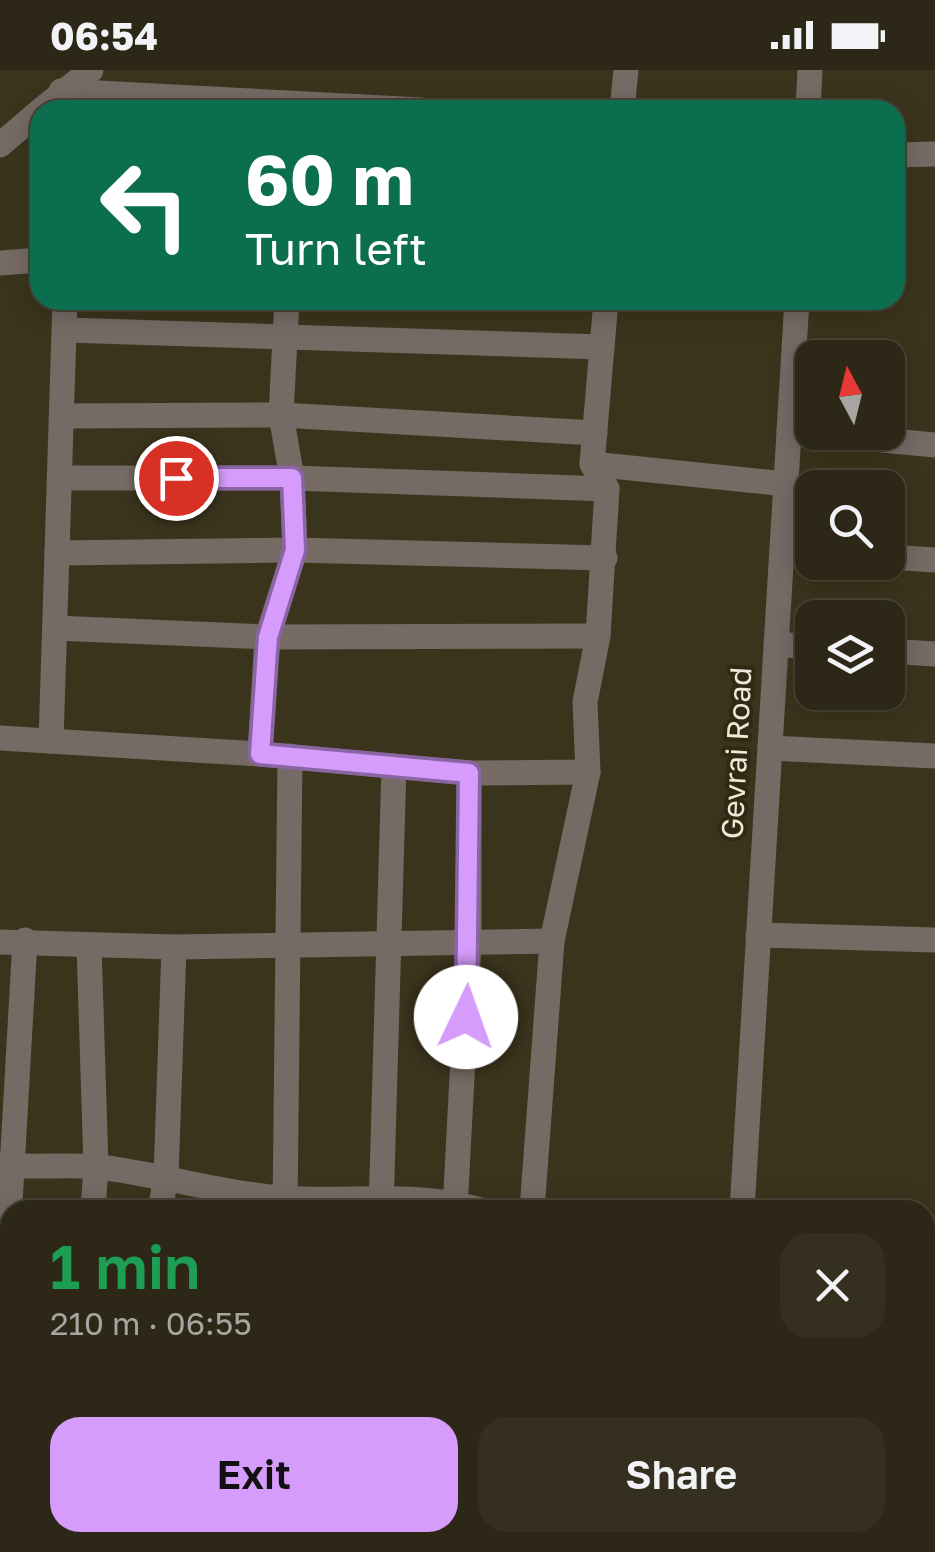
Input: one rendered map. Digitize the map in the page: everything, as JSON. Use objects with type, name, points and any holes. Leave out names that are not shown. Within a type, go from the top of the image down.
[{"type":"street","points":[[56,100],[91,70]]},
{"type":"street","points":[[623,100],[626,70]]},
{"type":"street","points":[[808,100],[810,70]]},
{"type":"street","points":[[0,145],[30,121]]},
{"type":"street","points":[[905,155],[935,154]]},
{"type":"street","points":[[0,263],[30,261]]},
{"type":"street","points":[[51,741],[65,310]]},
{"type":"street","points":[[260,754],[268,637],[295,550],[292,478],[281,416],[287,310]]},
{"type":"street","points":[[533,1200],[552,941],[588,772],[585,702],[598,636],[605,558],[607,489],[592,464],[605,310]]},
{"type":"street","name":"Gevrai Road","points":[[743,1200],[795,310]]},
{"type":"street","points":[[64,330],[602,348]]},
{"type":"street","points":[[62,416],[281,416],[595,433]]},
{"type":"street","points":[[789,431],[935,445]]},
{"type":"street","points":[[592,464],[786,484]]},
{"type":"street","points":[[60,478],[292,478],[607,489]]},
{"type":"street","points":[[58,552],[295,550],[605,558]]},
{"type":"street","points":[[782,552],[795,552]]},
{"type":"street","points":[[905,559],[935,560]]},
{"type":"street","points":[[55,628],[268,637],[598,636]]},
{"type":"street","points":[[776,644],[795,646]]},
{"type":"street","points":[[905,652],[935,654]]},
{"type":"street","points":[[0,738],[290,756],[469,773],[588,772]]},
{"type":"street","points":[[770,748],[935,756]]},
{"type":"street","points":[[286,1200],[290,756]]},
{"type":"street","points":[[382,1200],[394,766]]},
{"type":"street","points":[[455,1200],[470,943],[469,773]]},
{"type":"street","points":[[758,935],[935,940]]},
{"type":"street","points":[[5,1200],[12,941],[174,947],[289,942],[552,941]]},
{"type":"street","points":[[89,945],[94,1200]]},
{"type":"street","points":[[162,1200],[166,1177],[174,947]]},
{"type":"street","points":[[6,1166],[96,1167],[166,1177],[265,1200]]},
{"type":"route","points":[[176,478],[292,478],[295,550],[268,637],[260,754],[469,773],[470,943],[466,1017]]}]
